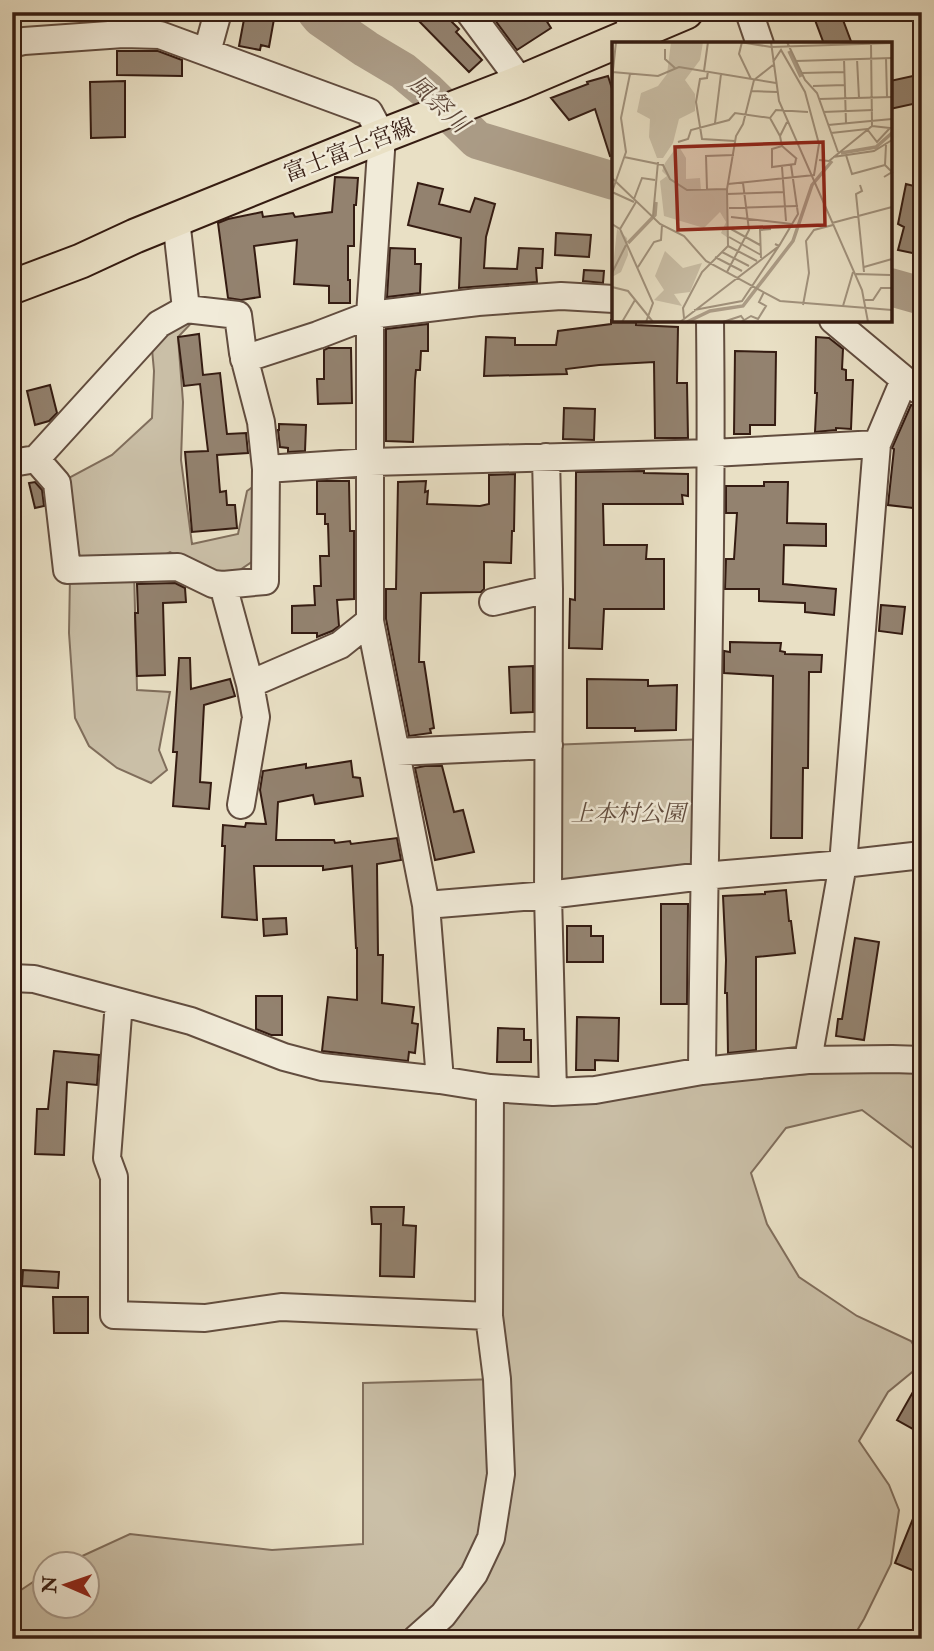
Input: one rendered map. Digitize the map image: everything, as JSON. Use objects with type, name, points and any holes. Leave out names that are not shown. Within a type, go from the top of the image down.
[{"type":"main road","name":"富士富士宮線","points":[[12,288],[176,219],[521,82],[631,23],[686,12]]},
{"type":"street","points":[[207,52],[219,12]]},
{"type":"street","points":[[469,12],[521,82]]},
{"type":"street","points":[[750,12],[759,42]]},
{"type":"street","points":[[12,44],[123,34],[160,35],[369,112],[382,136],[370,315],[370,621],[426,905],[440,1080]]},
{"type":"street","points":[[176,219],[186,309]]},
{"type":"street","points":[[244,359],[370,315],[478,302],[561,296],[612,299]]},
{"type":"street","points":[[186,309],[237,315],[244,359],[261,422],[266,469],[265,581],[213,584],[178,567],[67,570],[57,483],[24,461],[159,324],[186,309]]},
{"type":"street","points":[[702,1071],[703,876],[712,453],[710,322]]},
{"type":"street","points":[[808,1060],[844,864],[877,444],[913,386],[835,322]]},
{"type":"street","points":[[266,469],[371,462],[712,453],[877,444]]},
{"type":"street","points":[[546,457],[549,589],[548,895],[553,1093]]},
{"type":"street","points":[[223,585],[250,684],[256,717],[241,805]]},
{"type":"street","points":[[493,603],[549,589]]},
{"type":"street","points":[[250,684],[340,645],[370,621]]},
{"type":"street","points":[[397,752],[549,745]]},
{"type":"street","points":[[426,905],[548,895],[703,876],[922,855]]},
{"type":"street","points":[[12,978],[34,979],[191,1021],[284,1057],[322,1067],[490,1088],[553,1093],[595,1090],[702,1071],[808,1060],[922,1060]]},
{"type":"street","points":[[119,1002],[107,1158],[114,1177],[114,1315],[205,1318],[281,1307],[489,1316]]},
{"type":"street","points":[[416,1639],[443,1615],[474,1574],[491,1538],[501,1474],[497,1380],[489,1316],[490,1088]]},
{"type":"green space","points":[[198,316],[178,337],[183,402],[181,460],[192,544],[238,534],[247,491],[261,481],[256,559],[225,580],[170,552],[134,570],[137,690],[170,692],[159,750],[167,770],[151,783],[117,768],[89,746],[75,718],[69,633],[70,576],[63,481],[112,455],[152,418],[154,371],[151,338]]},
{"type":"green space","name":"上本村公園","points":[[706,739],[703,876],[548,895],[549,745]]},
{"type":"green space","points":[[922,1064],[922,1155],[862,1110],[786,1128],[751,1173],[767,1224],[799,1277],[857,1316],[911,1341],[922,1359],[922,1364],[888,1392],[859,1441],[889,1485],[899,1510],[891,1564],[852,1639],[12,1639],[12,1596],[32,1583],[32,1620],[102,1620],[102,1550],[95,1550],[130,1534],[272,1550],[363,1544],[363,1383],[497,1379],[490,1088],[729,1081]]},
{"type":"building","points":[[410,12],[442,12],[459,29],[456,32],[482,60],[469,72]]},
{"type":"building","points":[[489,12],[541,12],[551,28],[517,50]]},
{"type":"building","points":[[812,12],[840,12],[851,42],[823,42]]},
{"type":"building","points":[[245,14],[274,19],[269,47],[261,45],[260,50],[239,46]]},
{"type":"building","points":[[117,51],[158,51],[182,60],[182,76],[117,75]]},
{"type":"building","points":[[922,74],[922,102],[892,109],[892,81]]},
{"type":"building","points":[[608,76],[612,89],[612,156],[595,109],[569,120],[551,98],[588,84],[587,82]]},
{"type":"building","points":[[125,81],[125,137],[91,138],[90,82]]},
{"type":"building","points":[[335,177],[358,178],[354,205],[354,246],[348,246],[350,303],[329,303],[329,286],[294,284],[297,240],[254,246],[260,297],[241,300],[228,298],[218,223],[262,212],[263,217],[293,213],[295,217],[332,212]]},
{"type":"building","points":[[418,183],[443,189],[439,204],[470,212],[475,198],[495,204],[486,237],[484,268],[517,269],[519,248],[543,249],[542,268],[536,268],[537,282],[459,288],[461,238],[408,225]]},
{"type":"building","points":[[906,184],[922,188],[922,255],[898,250],[904,227],[898,224]]},
{"type":"building","points":[[556,233],[591,235],[589,257],[555,255]]},
{"type":"building","points":[[390,248],[415,249],[415,264],[421,264],[420,293],[387,297]]},
{"type":"building","points":[[584,270],[604,271],[603,283],[583,281]]},
{"type":"building","points":[[612,320],[636,322],[636,325],[678,327],[677,383],[687,383],[688,438],[655,438],[654,362],[566,369],[567,374],[484,376],[486,337],[515,338],[515,345],[556,345],[558,331],[611,324]]},
{"type":"building","points":[[428,324],[428,351],[421,351],[420,370],[416,370],[413,442],[386,441],[386,329]]},
{"type":"building","points":[[199,334],[203,375],[220,373],[227,434],[246,433],[248,453],[217,455],[220,492],[226,491],[227,505],[235,505],[237,528],[192,532],[185,452],[208,451],[200,384],[184,386],[178,337]]},
{"type":"building","points":[[816,337],[829,338],[843,349],[842,369],[846,370],[846,380],[853,380],[851,429],[836,428],[815,432]]},
{"type":"building","points":[[351,348],[352,403],[318,404],[317,379],[324,379],[324,350]]},
{"type":"building","points":[[735,351],[776,352],[775,425],[750,425],[750,434],[734,434]]},
{"type":"building","points":[[50,385],[57,413],[49,421],[35,425],[27,391]]},
{"type":"building","points":[[911,405],[922,408],[922,509],[888,505],[892,448]]},
{"type":"building","points":[[564,408],[595,409],[594,440],[563,439]]},
{"type":"building","points":[[279,424],[306,425],[305,451],[288,452],[288,448],[280,447]]},
{"type":"building","points":[[644,471],[688,474],[688,496],[682,495],[683,504],[603,504],[604,545],[647,545],[646,559],[664,559],[664,609],[604,609],[602,649],[569,648],[570,599],[575,600],[576,472]]},
{"type":"building","points":[[515,474],[511,563],[484,562],[484,589],[481,592],[421,593],[419,662],[424,662],[434,728],[430,729],[431,733],[409,736],[386,619],[386,589],[396,589],[398,482],[426,481],[427,504],[480,506],[489,504],[489,475]]},
{"type":"building","points":[[317,481],[349,481],[350,531],[354,531],[354,599],[337,600],[339,626],[317,637],[317,633],[292,633],[292,606],[315,605],[314,586],[321,586],[320,556],[329,556],[328,524],[325,524],[325,514],[317,514]]},
{"type":"building","points":[[35,482],[42,490],[44,506],[35,508],[29,483]]},
{"type":"building","points":[[764,482],[788,482],[787,523],[826,524],[826,546],[784,545],[783,584],[836,589],[834,615],[805,612],[805,603],[759,601],[759,589],[725,589],[726,559],[734,559],[737,513],[726,513],[726,486],[764,486]]},
{"type":"building","points":[[175,583],[185,588],[186,602],[163,603],[165,675],[137,676],[137,584]]},
{"type":"building","points":[[881,605],[905,607],[902,634],[879,631]]},
{"type":"building","points":[[730,642],[781,643],[780,651],[785,654],[822,655],[821,672],[809,672],[808,768],[803,768],[802,838],[771,838],[773,676],[724,673],[724,651],[730,652]]},
{"type":"building","points":[[179,658],[190,658],[191,689],[230,679],[235,696],[204,705],[200,782],[211,783],[209,809],[173,806],[177,752],[173,752]]},
{"type":"building","points":[[533,666],[533,712],[511,713],[509,667]]},
{"type":"building","points":[[587,679],[648,680],[648,686],[677,685],[676,730],[587,728]]},
{"type":"building","points":[[351,761],[353,777],[360,778],[363,796],[315,804],[313,795],[278,802],[276,840],[334,840],[335,843],[350,841],[351,844],[397,838],[401,860],[377,864],[378,955],[383,955],[382,1003],[414,1007],[412,1023],[418,1024],[415,1053],[409,1052],[408,1061],[322,1051],[328,997],[357,1000],[352,866],[323,870],[323,866],[254,866],[257,920],[222,917],[225,846],[222,846],[223,825],[245,827],[246,823],[266,824],[260,790],[263,771],[306,764],[306,768]]},
{"type":"building","points":[[442,766],[454,812],[463,810],[474,852],[435,860],[415,768]]},
{"type":"building","points":[[786,890],[795,953],[756,957],[756,1050],[728,1053],[723,896]]},
{"type":"building","points":[[661,904],[688,904],[687,1004],[661,1004]]},
{"type":"building","points":[[286,918],[287,934],[264,936],[263,919]]},
{"type":"building","points":[[567,926],[591,926],[591,936],[603,936],[603,962],[567,962]]},
{"type":"building","points":[[855,938],[879,942],[864,1040],[836,1036],[838,1019],[842,1019]]},
{"type":"building","points":[[256,996],[282,996],[282,1035],[271,1035],[256,1029]]},
{"type":"building","points":[[577,1017],[619,1018],[618,1061],[595,1060],[595,1070],[576,1070]]},
{"type":"building","points":[[498,1028],[524,1029],[524,1040],[531,1040],[531,1062],[497,1062]]},
{"type":"building","points":[[54,1051],[99,1055],[97,1085],[67,1082],[64,1155],[35,1154],[37,1109],[48,1109]]},
{"type":"building","points":[[371,1207],[404,1207],[403,1225],[416,1226],[414,1277],[380,1276],[381,1224],[372,1224]]},
{"type":"building","points":[[23,1270],[59,1272],[58,1288],[22,1286]]},
{"type":"building","points":[[53,1297],[88,1297],[88,1333],[54,1333]]},
{"type":"building","points":[[922,1376],[922,1434],[897,1420]]},
{"type":"building","points":[[922,1499],[922,1574],[895,1563]]},
{"type":"waterway","name":"風祭川","points":[[316,12],[366,49],[403,71],[477,140],[612,180]]},
{"type":"waterway","name":"風祭川","points":[[892,288],[922,296]]}]
